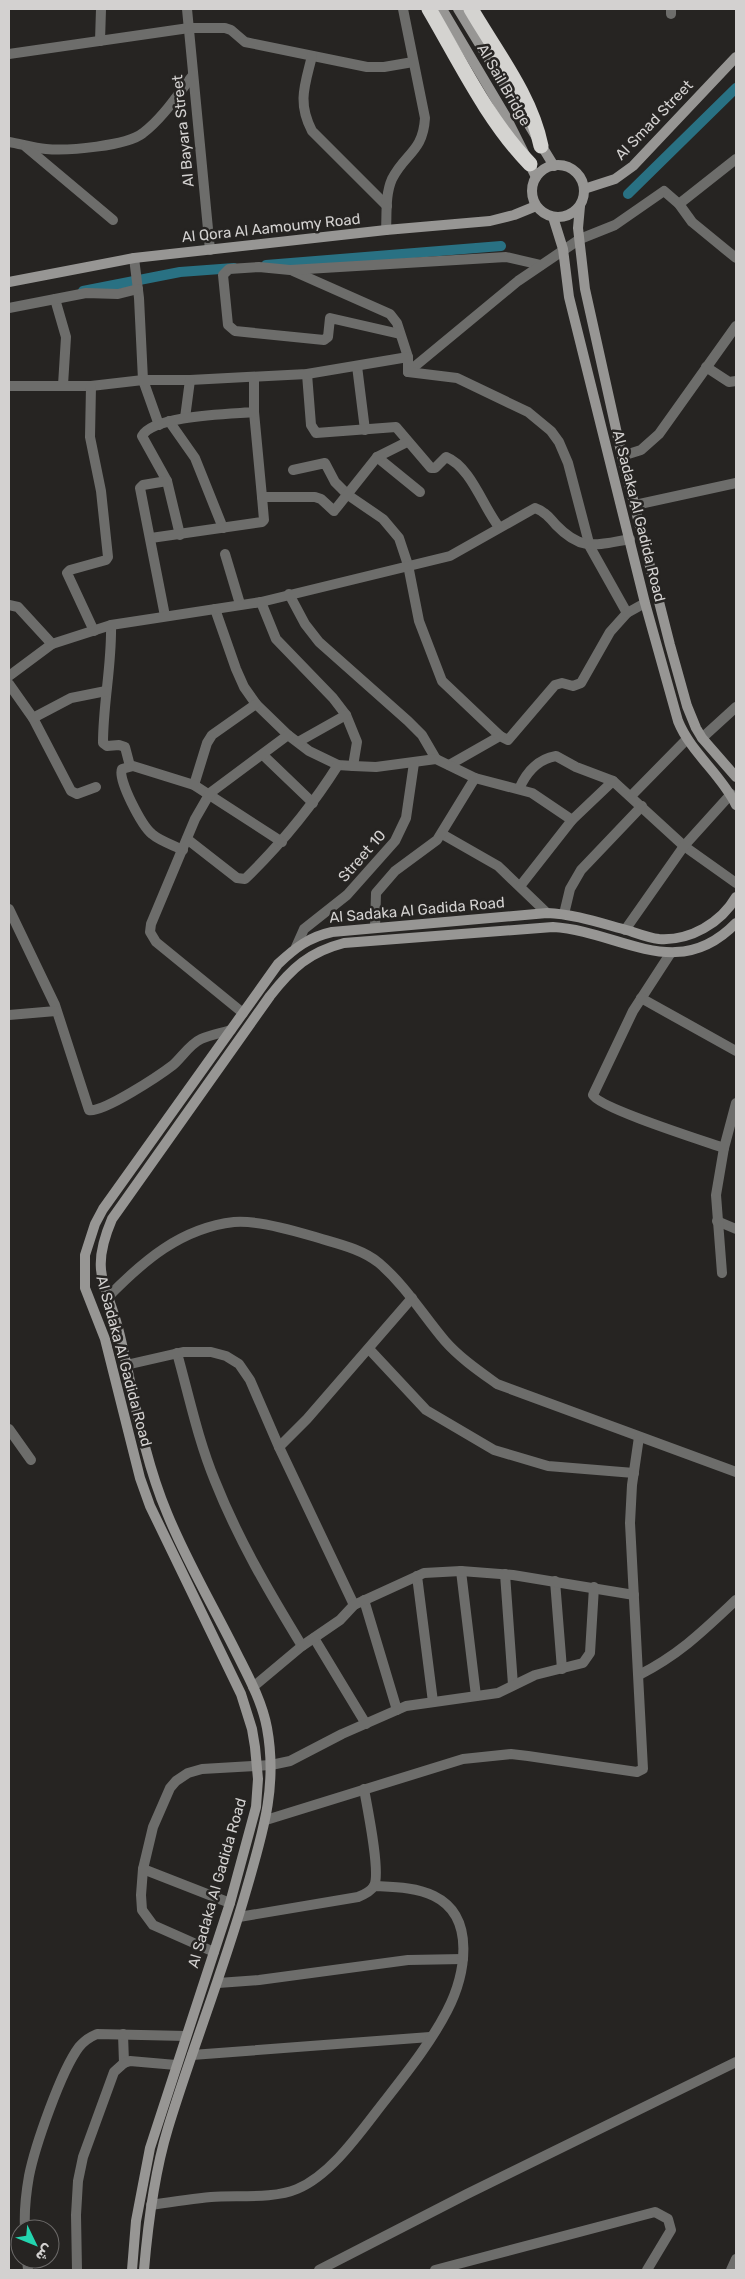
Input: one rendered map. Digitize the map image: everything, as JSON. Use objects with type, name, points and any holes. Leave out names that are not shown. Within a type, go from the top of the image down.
[{"type":"highway","points":[[429,9],[497,123],[533,170]]},
{"type":"highway","points":[[471,9],[527,104],[541,146]]},
{"type":"street","points":[[100,41],[101,9]]},
{"type":"street","name":"Al Bayara Street","points":[[187,9],[210,250]]},
{"type":"street","points":[[386,230],[391,182],[400,167],[417,148],[424,128],[425,118],[403,9]]},
{"type":"street","name":"Al Sail Bridge","points":[[442,9],[505,115],[533,170]]},
{"type":"street","name":"Al Sail Bridge","points":[[458,9],[554,166]]},
{"type":"street","points":[[9,54],[189,28],[225,28],[231,30],[245,42],[367,67],[384,67],[413,62]]},
{"type":"street","points":[[312,56],[302,96],[306,120],[312,131],[387,206]]},
{"type":"street","name":"Al Smad Street","points":[[584,189],[605,183],[633,166],[736,57]]},
{"type":"street","points":[[9,142],[48,149],[116,144],[130,140],[143,133],[154,123],[193,75]]},
{"type":"street","points":[[25,146],[113,220]]},
{"type":"street","points":[[680,204],[736,159]]},
{"type":"street","points":[[554,166],[570,168],[582,181],[584,189],[580,206],[568,216],[554,217],[541,211],[536,206],[532,191],[533,170],[554,166]]},
{"type":"street","points":[[408,372],[502,292],[540,265],[580,239],[615,225],[664,191],[680,204],[692,222],[736,258]]},
{"type":"street","name":"Al Qora Al Aamoumy Road","points":[[9,282],[210,250],[386,230],[490,221],[514,215],[536,206]]},
{"type":"street","name":"Al Sadaka Al Gadida Road","points":[[580,206],[580,239],[585,289],[622,456],[670,645],[687,706],[702,738],[736,777]]},
{"type":"street","name":"Al Sadaka Al Gadida Road","points":[[554,217],[563,249],[569,297],[645,603],[678,721],[687,739],[734,792],[736,805]]},
{"type":"street","points":[[400,334],[330,318],[328,319],[328,337],[324,340],[235,331],[230,328],[223,275],[225,272],[259,267],[290,270],[506,257],[540,265]]},
{"type":"street","points":[[134,261],[138,287],[143,380],[164,423],[195,458],[224,528]]},
{"type":"street","points":[[290,270],[384,310],[394,319],[400,334],[408,357],[408,372]]},
{"type":"street","points":[[9,308],[86,293],[118,294],[138,287]]},
{"type":"street","points":[[55,300],[66,336],[63,385]]},
{"type":"street","points":[[622,456],[641,450],[650,443],[736,326]]},
{"type":"street","points":[[9,386],[91,386],[143,380],[254,378],[307,374],[408,357]]},
{"type":"street","points":[[358,366],[365,430]]},
{"type":"street","points":[[706,367],[729,382],[736,381]]},
{"type":"street","points":[[408,372],[457,378],[528,412],[541,421],[559,442],[568,463],[590,546],[627,612]]},
{"type":"street","points":[[307,374],[311,424],[316,433],[396,427],[400,429],[407,442],[431,468],[435,468],[443,459],[449,458],[472,481],[488,513],[498,527]]},
{"type":"street","points":[[151,538],[262,522],[264,520],[254,412],[254,378]]},
{"type":"street","points":[[185,418],[190,380]]},
{"type":"street","points":[[91,386],[90,437],[102,491],[108,557],[106,560],[70,570],[67,573],[94,631]]},
{"type":"street","points":[[180,535],[167,480],[142,436],[145,431],[164,423],[185,418],[254,412]]},
{"type":"street","points":[[262,497],[315,497],[321,499],[334,511],[378,457],[407,442]]},
{"type":"street","points":[[378,457],[420,492]]},
{"type":"street","points":[[293,470],[325,462],[335,482],[348,495],[392,527],[399,538],[408,565],[420,621],[442,681],[500,736],[508,740],[555,685],[562,683],[573,686],[581,683],[610,632],[627,612],[645,603]]},
{"type":"street","points":[[164,616],[151,538],[140,488],[143,485],[167,480]]},
{"type":"street","points":[[635,505],[736,483]]},
{"type":"street","points":[[9,676],[52,644],[111,625],[261,602],[450,556],[464,550],[498,527],[535,508],[543,512],[572,540],[590,546],[643,536]]},
{"type":"street","points":[[225,554],[240,604]]},
{"type":"street","points":[[289,594],[311,634],[408,721],[422,735],[436,759],[475,778],[519,789],[546,801],[572,820]]},
{"type":"street","points":[[261,602],[276,639],[333,698],[346,715],[357,742],[353,766]]},
{"type":"street","points":[[9,604],[18,608],[52,644]]},
{"type":"street","points":[[215,609],[236,669],[256,704],[288,735],[309,751],[338,765],[353,766],[376,767],[436,759]]},
{"type":"street","points":[[111,625],[112,651],[106,691],[103,743],[107,746],[119,745],[125,747],[130,766]]},
{"type":"street","points":[[658,650],[670,645]]},
{"type":"street","points":[[9,684],[33,718],[70,791],[77,794],[96,787]]},
{"type":"street","points":[[33,718],[71,698],[106,691]]},
{"type":"street","points":[[194,785],[207,743],[212,736],[256,704]]},
{"type":"street","points":[[702,738],[736,707]]},
{"type":"street","points":[[298,742],[346,715]]},
{"type":"street","points":[[252,1020],[152,937],[151,924],[195,819],[210,793],[288,735]]},
{"type":"street","points":[[449,765],[500,736]]},
{"type":"street","points":[[631,796],[687,739]]},
{"type":"street","points":[[263,755],[314,803]]},
{"type":"street","points":[[519,789],[531,769],[549,757],[556,756],[576,767],[613,781],[684,846],[736,883]]},
{"type":"street","name":"Street 10","points":[[296,947],[304,929],[347,895],[395,841],[406,818],[414,763]]},
{"type":"street","points":[[187,839],[241,879],[245,879],[282,842],[314,803],[338,765]]},
{"type":"street","points":[[183,850],[151,834],[137,815],[120,772],[122,769],[130,766],[194,785],[210,793],[282,842]]},
{"type":"street","points":[[375,928],[376,893],[384,881],[430,847],[442,834],[475,778]]},
{"type":"street","points":[[521,885],[572,820],[613,781]]},
{"type":"street","points":[[624,930],[684,846],[734,792]]},
{"type":"street","points":[[564,914],[570,889],[581,870],[642,806]]},
{"type":"street","points":[[442,834],[483,856],[521,885],[548,913]]},
{"type":"street","name":"Al Sadaka Al Gadida Road","points":[[132,2270],[139,2205],[150,2148],[230,1903],[256,1807],[257,1765],[252,1729],[241,1694],[150,1506],[112,1368],[85,1288],[84,1272],[87,1247],[95,1224],[103,1209],[242,1013],[278,964],[296,947],[322,934],[548,913],[564,914],[658,939],[676,938],[708,926],[722,915],[736,897]]},
{"type":"street","points":[[9,909],[56,1011],[65,1043],[91,1111],[106,1106],[146,1084],[173,1064],[200,1039],[231,1030]]},
{"type":"street","name":"Al Sadaka Al Gadida Road","points":[[144,2270],[151,2205],[167,2131],[239,1917],[266,1820],[271,1765],[266,1725],[253,1687],[167,1514],[152,1472],[126,1366],[120,1333],[100,1275],[101,1255],[112,1219],[284,977],[322,948],[344,943],[553,927],[574,929],[654,952],[670,954],[696,949],[714,941],[736,923]]},
{"type":"street","points":[[654,952],[658,939]]},
{"type":"street","points":[[670,954],[641,998],[594,1090],[595,1099],[635,1117],[724,1148]]},
{"type":"street","points":[[641,998],[736,1051]]},
{"type":"street","points":[[9,1015],[56,1011]]},
{"type":"street","points":[[722,1274],[716,1194],[724,1148],[736,1103]]},
{"type":"street","points":[[717,1221],[736,1229]]},
{"type":"street","points":[[94,1311],[154,1253],[178,1238],[208,1228],[236,1222],[286,1228],[343,1245],[378,1262],[412,1298],[446,1342],[472,1366],[497,1384],[736,1472]]},
{"type":"street","points":[[279,1447],[369,1349],[412,1298]]},
{"type":"street","points":[[369,1349],[426,1410],[494,1450],[548,1466],[634,1473]]},
{"type":"street","points":[[112,1368],[178,1353],[211,1352],[226,1356],[239,1364],[250,1380],[279,1447],[354,1605]]},
{"type":"street","points":[[178,1353],[200,1438],[215,1481],[240,1538],[265,1585],[302,1646]]},
{"type":"street","points":[[9,1429],[32,1460]]},
{"type":"street","points":[[266,1820],[463,1759],[511,1754],[604,1768],[640,1771],[644,1767],[630,1523],[639,1436]]},
{"type":"street","points":[[241,1694],[253,1687],[302,1646],[340,1620],[354,1605],[424,1573],[461,1571],[505,1574],[634,1595]]},
{"type":"street","points":[[461,1571],[476,1696]]},
{"type":"street","points":[[505,1574],[513,1685]]},
{"type":"street","points":[[417,1576],[433,1702]]},
{"type":"street","points":[[555,1581],[562,1669]]},
{"type":"street","points":[[214,1952],[153,1925],[142,1910],[141,1895],[144,1869],[154,1827],[170,1788],[176,1780],[188,1773],[202,1769],[271,1765],[290,1761],[342,1734],[406,1706],[498,1693],[535,1675],[583,1664],[590,1653],[594,1587]]},
{"type":"street","points":[[364,1600],[397,1710]]},
{"type":"street","points":[[639,1675],[662,1663],[692,1642],[736,1600]]},
{"type":"street","points":[[314,1638],[366,1724]]},
{"type":"street","points":[[364,1789],[376,1865],[374,1886]]},
{"type":"street","points":[[144,1869],[230,1903]]},
{"type":"street","points":[[139,2205],[209,2197],[281,2194],[297,2190],[314,2180],[349,2145],[412,2066],[452,2000],[463,1959],[460,1923],[443,1902],[433,1896],[404,1888],[374,1886],[358,1898],[239,1917]]},
{"type":"street","points":[[205,1982],[259,1980],[408,1960],[463,1959]]},
{"type":"street","points":[[26,2219],[30,2175],[37,2147],[70,2062],[79,2046],[89,2037],[97,2034],[186,2036]]},
{"type":"street","points":[[123,2034],[124,2063]]},
{"type":"street","points":[[192,2055],[430,2037]]},
{"type":"street","points":[[77,2270],[76,2215],[78,2181],[83,2157],[114,2072],[124,2063],[140,2061],[176,2065]]},
{"type":"street","points":[[319,2270],[467,2194],[736,2062]]},
{"type":"street","points":[[435,2270],[655,2212],[668,2218],[671,2230],[647,2270]]},
{"type":"street","points":[[731,2270],[736,2259]]},
{"type":"waterway","points":[[628,194],[736,88]]},
{"type":"waterway","points":[[266,265],[501,246]]},
{"type":"waterway","points":[[83,291],[180,272],[234,268]]}]
